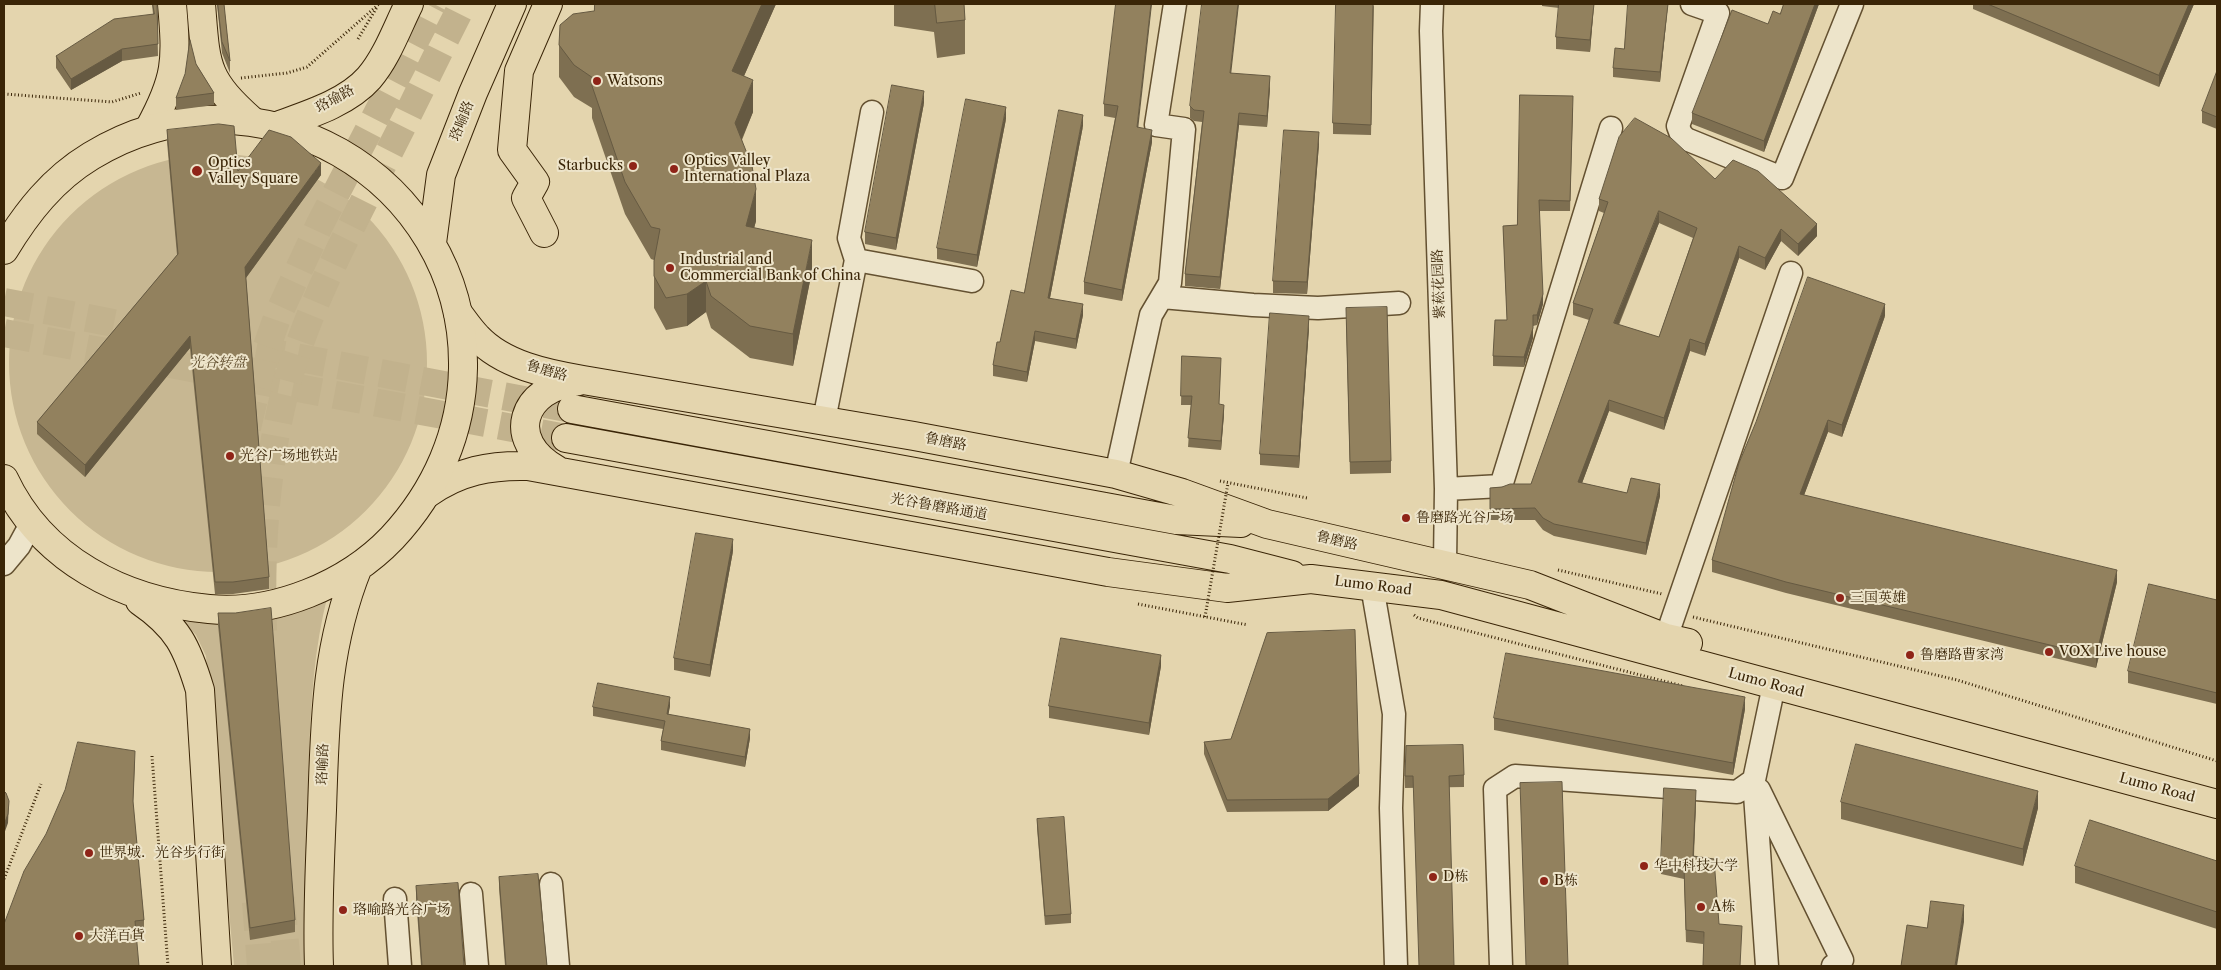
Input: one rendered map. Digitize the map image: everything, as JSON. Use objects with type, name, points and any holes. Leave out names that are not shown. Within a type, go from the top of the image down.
[{"type":"main road","points":[[149,130],[171,84],[176,44],[172,4]]},
{"type":"main road","points":[[201,4],[207,62],[213,79],[226,98],[265,124]]},
{"type":"main road","name":"珞瑜路","points":[[265,124],[335,102],[353,92],[368,79],[381,60],[409,4]]},
{"type":"main road","name":"珞喻路","points":[[432,244],[441,175],[469,101],[512,4]]},
{"type":"main road","points":[[544,233],[526,198],[535,182],[512,150],[519,71],[548,4]]},
{"type":"main road","points":[[4,250],[13,228],[42,196],[65,174],[91,156],[119,141],[149,130],[183,122],[218,119],[265,124],[324,143],[350,157],[382,181],[410,210],[432,244],[448,277],[458,312],[463,350],[461,396],[456,424],[445,459],[428,493],[402,527],[384,545],[358,567],[315,590],[269,605],[221,610],[173,606],[127,592]]},
{"type":"main road","name":"鲁磨路","points":[[458,312],[477,338],[500,355],[543,372],[824,420],[1116,474],[1182,493],[1267,524],[1333,541],[1445,564]]},
{"type":"main road","points":[[557,470],[538,457],[531,448],[526,432],[528,415],[532,405],[547,389],[568,382],[583,380]]},
{"type":"main road","points":[[572,409],[1176,520],[1267,524]]},
{"type":"main road","name":"光谷鲁磨路通道","points":[[566,438],[1230,559],[1311,579]]},
{"type":"main road","points":[[428,493],[444,482],[466,472],[485,468],[528,466],[1108,572],[1227,588],[1311,579]]},
{"type":"main road","points":[[4,479],[32,522],[60,550],[92,574],[127,592],[154,610],[173,628],[190,656],[200,690],[217,966]]},
{"type":"main road","name":"Lumo Road","points":[[1445,564],[1530,585],[1666,638],[2217,788]]},
{"type":"main road","name":"珞喻路","points":[[320,966],[317,911],[328,682],[343,604],[358,567]]},
{"type":"main road","name":"Lumo Road","points":[[1311,579],[1441,595],[2217,804]]},
{"type":"street","points":[[1116,474],[1151,315],[1170,283],[1184,129],[1156,125],[1175,4]]},
{"type":"street","name":"紫菘花园路","points":[[1432,4],[1431,31],[1446,489],[1445,564]]},
{"type":"street","points":[[1692,4],[1718,13],[1678,126],[1681,134],[1686,138],[1782,178],[1852,4]]},
{"type":"street","points":[[824,420],[856,260],[849,238],[872,112]]},
{"type":"street","points":[[1446,489],[1501,486],[1611,128]]},
{"type":"street","points":[[856,260],[972,281]]},
{"type":"street","points":[[1666,638],[1678,598],[1791,273]]},
{"type":"street","points":[[1162,297],[1254,305],[1318,308],[1399,303]]},
{"type":"street","points":[[4,564],[19,546],[32,522]]},
{"type":"street","points":[[1372,586],[1394,714],[1391,808],[1396,966]]},
{"type":"street","points":[[1767,966],[1754,780],[1774,685]]},
{"type":"street","points":[[1501,966],[1495,789],[1515,776],[1737,792],[1754,780]]},
{"type":"street","points":[[1754,780],[1842,960],[1833,966]]},
{"type":"street","points":[[551,884],[558,966]]},
{"type":"street","points":[[471,894],[477,966]]},
{"type":"street","points":[[395,900],[400,966]]},
{"type":"path","points":[[358,38],[379,4]]},
{"type":"path","points":[[213,79],[248,78],[287,73],[307,67],[379,4]]},
{"type":"path","points":[[4,94],[112,102],[171,84]]},
{"type":"path","points":[[1205,617],[1228,482],[1307,498]]},
{"type":"path","points":[[1557,570],[1678,598],[1693,617],[1957,680],[2217,762]]},
{"type":"path","points":[[1138,604],[1248,625]]},
{"type":"path","points":[[152,756],[168,966]]},
{"type":"path","points":[[4,879],[41,784]]},
{"type":"green space","name":"光谷转盘","points":[[218,154],[259,158],[298,170],[334,189],[366,215],[392,247],[411,283],[423,322],[427,363],[423,404],[411,443],[392,479],[366,511],[334,537],[298,556],[259,568],[218,572],[177,568],[138,556],[102,537],[70,511],[44,479],[25,443],[13,404],[9,363],[13,322],[25,283],[44,247],[70,215],[102,189],[138,170],[177,158]]},
{"type":"green space","points":[[328,594],[316,655],[311,716],[308,835],[309,966],[234,966],[206,656],[196,635],[176,614]]},
{"type":"building","points":[[153,4],[157,4],[158,44],[122,49],[71,79],[56,56],[114,19],[154,14]]},
{"type":"building","points":[[218,4],[224,4],[230,61],[222,42]]},
{"type":"building","name":"Optics Valley International Plaza","points":[[595,4],[762,4],[732,71],[753,80],[735,123],[752,166],[756,189],[746,226],[812,240],[793,334],[750,326],[711,296],[706,281],[687,294],[666,298],[654,276],[654,261],[660,229],[651,227],[625,182],[592,86],[593,78],[574,65],[559,45],[560,25],[573,14],[594,11]]},
{"type":"building","points":[[935,4],[964,4],[965,20],[937,23]]},
{"type":"building","points":[[1116,4],[1151,4],[1137,127],[1152,130],[1122,290],[1084,282],[1118,106],[1104,104]]},
{"type":"building","points":[[1202,4],[1238,4],[1230,73],[1270,76],[1267,116],[1239,113],[1220,277],[1185,274],[1204,111],[1194,110],[1190,106]]},
{"type":"building","points":[[1336,4],[1373,4],[1371,125],[1333,123]]},
{"type":"building","points":[[1559,4],[1594,4],[1590,40],[1556,37]]},
{"type":"building","points":[[1628,4],[1668,4],[1660,72],[1613,68],[1615,48],[1624,49]]},
{"type":"building","points":[[1784,4],[1815,4],[1764,141],[1692,113],[1732,10],[1768,24],[1773,11],[1780,14]]},
{"type":"building","points":[[1988,4],[2189,4],[2159,75]]},
{"type":"building","points":[[190,40],[196,64],[214,93],[176,98],[185,74]]},
{"type":"building","points":[[2217,71],[2217,117],[2202,111]]},
{"type":"building","points":[[892,85],[924,91],[896,238],[865,232]]},
{"type":"building","points":[[1520,95],[1573,96],[1570,201],[1539,200],[1543,294],[1537,315],[1533,315],[1533,328],[1524,357],[1493,356],[1495,320],[1507,320],[1503,226],[1517,225]]},
{"type":"building","points":[[966,99],[1006,107],[977,255],[937,248]]},
{"type":"building","points":[[1059,110],[1083,115],[1048,298],[1083,304],[1076,339],[1035,331],[1027,372],[993,365],[1011,290],[1024,293]]},
{"type":"building","points":[[1635,118],[1671,138],[1715,179],[1733,160],[1758,171],[1817,224],[1798,244],[1781,229],[1765,258],[1739,246],[1705,344],[1690,339],[1664,418],[1609,400],[1578,482],[1627,493],[1631,478],[1660,484],[1646,543],[1554,524],[1543,518],[1535,508],[1490,509],[1490,488],[1510,484],[1531,484],[1593,309],[1573,303],[1608,202],[1599,199],[1619,137]],"holes":[[[1659,211],[1697,228],[1659,337],[1614,323]]]},
{"type":"building","points":[[219,124],[234,126],[238,171],[269,130],[291,137],[321,163],[245,267],[269,577],[233,582],[215,582],[190,336],[85,465],[37,422],[178,254],[167,130]]},
{"type":"building","points":[[1284,130],[1319,132],[1307,282],[1273,281]]},
{"type":"building","points":[[1808,277],[1885,304],[1842,425],[1828,420],[1800,494],[2117,570],[2096,656],[1786,582],[1712,560],[1739,463],[1756,422]]},
{"type":"building","points":[[1387,307],[1391,461],[1350,462],[1346,308]]},
{"type":"building","points":[[1270,313],[1309,316],[1299,456],[1260,454]]},
{"type":"building","points":[[1182,356],[1221,358],[1219,404],[1224,405],[1221,441],[1188,438],[1192,396],[1181,396]]},
{"type":"building","points":[[696,533],[733,539],[710,665],[674,658]]},
{"type":"building","points":[[2149,584],[2217,600],[2217,693],[2128,671]]},
{"type":"building","points":[[271,608],[295,920],[250,928],[218,613],[235,613]]},
{"type":"building","points":[[1355,630],[1359,774],[1328,799],[1227,800],[1204,742],[1231,739],[1267,633]]},
{"type":"building","points":[[1061,638],[1161,655],[1149,723],[1049,706]]},
{"type":"building","points":[[1506,653],[1745,697],[1733,763],[1494,718]]},
{"type":"building","points":[[598,683],[670,697],[667,714],[750,729],[745,757],[661,741],[665,721],[593,707]]},
{"type":"building","name":"世界城．光谷步行街","points":[[78,742],[135,751],[133,801],[144,920],[135,921],[139,966],[4,966],[4,924],[24,871],[46,834],[65,790]]},
{"type":"building","points":[[1856,744],[2038,791],[2023,849],[1841,802]]},
{"type":"building","name":"D栋","points":[[1463,745],[1464,775],[1449,776],[1454,966],[1419,966],[1413,776],[1405,776],[1406,746]]},
{"type":"building","name":"B栋","points":[[1562,782],[1568,966],[1526,966],[1520,783]]},
{"type":"building","name":"A栋","points":[[1664,788],[1696,790],[1693,856],[1714,859],[1719,924],[1742,926],[1740,966],[1703,966],[1704,932],[1686,930],[1684,867],[1661,862]]},
{"type":"building","points":[[4,791],[9,801],[8,814],[4,825]]},
{"type":"building","points":[[1064,817],[1071,914],[1045,916],[1037,819]]},
{"type":"building","points":[[2090,820],[2217,861],[2217,912],[2075,866]]},
{"type":"building","points":[[538,874],[547,966],[506,966],[499,877]]},
{"type":"building","points":[[458,883],[464,966],[422,966],[416,886]]},
{"type":"building","points":[[1931,901],[1964,905],[1955,966],[1901,966],[1907,925],[1927,928]]},
{"type":"tunnel","points":[[247,428],[265,352],[278,315],[319,226],[434,4]]},
{"type":"tunnel","points":[[263,631],[262,599],[266,504],[280,411],[297,351],[331,269],[463,4]]},
{"type":"tunnel","points":[[4,302],[155,331]]},
{"type":"tunnel","points":[[4,333],[566,438]]},
{"type":"tunnel","points":[[215,342],[572,409]]},
{"type":"tunnel","points":[[281,898],[287,966]]},
{"type":"tunnel","points":[[256,902],[261,966]]},
{"type":"place","name":"Watsons","points":[[597,81]]},
{"type":"place","name":"Starbucks","points":[[633,166]]},
{"type":"place","name":"Optics Valley International Plaza","points":[[674,169]]},
{"type":"place","name":"Optics Valley Square","points":[[197,171]]},
{"type":"place","name":"Industrial and Commercial Bank of China","points":[[670,268]]},
{"type":"place","name":"光谷广场地铁站","points":[[230,456]]},
{"type":"place","name":"鲁磨路光谷广场","points":[[1406,518]]},
{"type":"place","name":"三国英雄","points":[[1840,598]]},
{"type":"place","name":"VOX Live house","points":[[2049,652]]},
{"type":"place","name":"鲁磨路曹家湾","points":[[1910,655]]},
{"type":"place","name":"世界城．光谷步行街","points":[[89,853]]},
{"type":"place","name":"华中科技大学","points":[[1644,866]]},
{"type":"place","name":"D栋","points":[[1433,877]]},
{"type":"place","name":"B栋","points":[[1544,881]]},
{"type":"place","name":"A栋","points":[[1701,907]]},
{"type":"place","name":"珞喻路光谷广场","points":[[343,910]]},
{"type":"place","name":"大洋百貨","points":[[79,936]]}]
